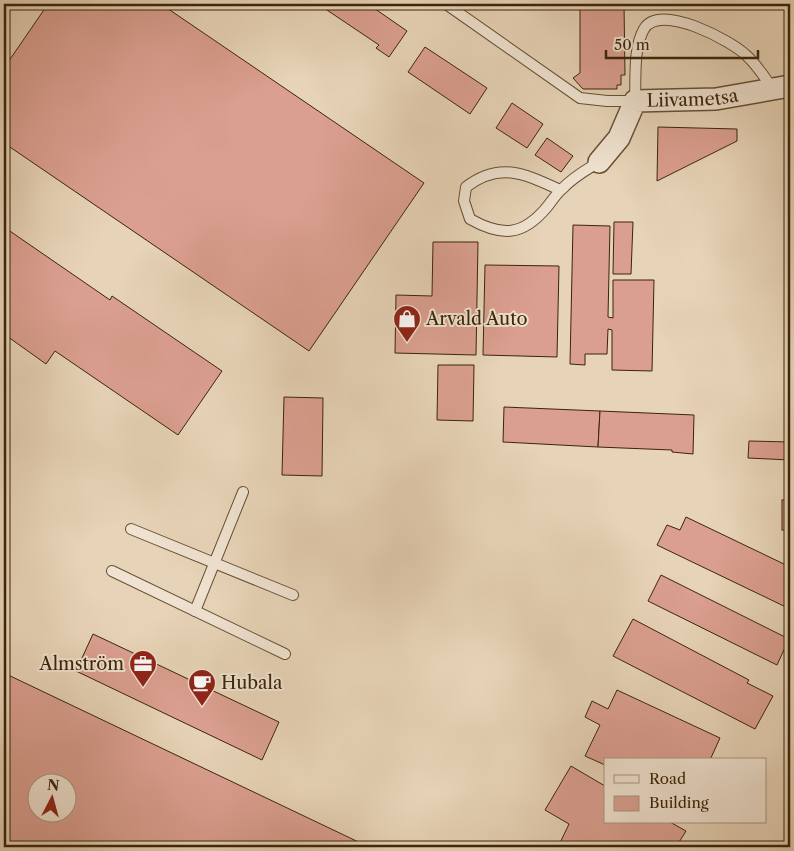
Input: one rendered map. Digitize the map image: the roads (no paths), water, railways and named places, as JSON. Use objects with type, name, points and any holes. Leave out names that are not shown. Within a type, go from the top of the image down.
[{"type":"street","name":"Liivametsa","points":[[599,162],[619,138],[635,101],[716,99],[782,87]]},
{"type":"lane","points":[[446,4],[580,98],[607,102],[635,101],[639,41],[645,27],[654,21],[676,21],[710,31],[747,56],[782,87]]},
{"type":"lane","points":[[560,190],[528,176],[512,172],[492,173],[480,177],[466,187],[464,201],[470,219],[483,226],[506,233],[521,230],[546,208],[560,190],[573,178],[599,162]]},
{"type":"lane","points":[[196,611],[243,492]]},
{"type":"lane","points":[[131,530],[293,595]]},
{"type":"lane","points":[[112,571],[285,654]]},
{"type":"place","name":"Arvald Auto","points":[[407,343]]},
{"type":"place","name":"Almström","points":[[143,688]]},
{"type":"place","name":"Hubala","points":[[202,707]]}]
